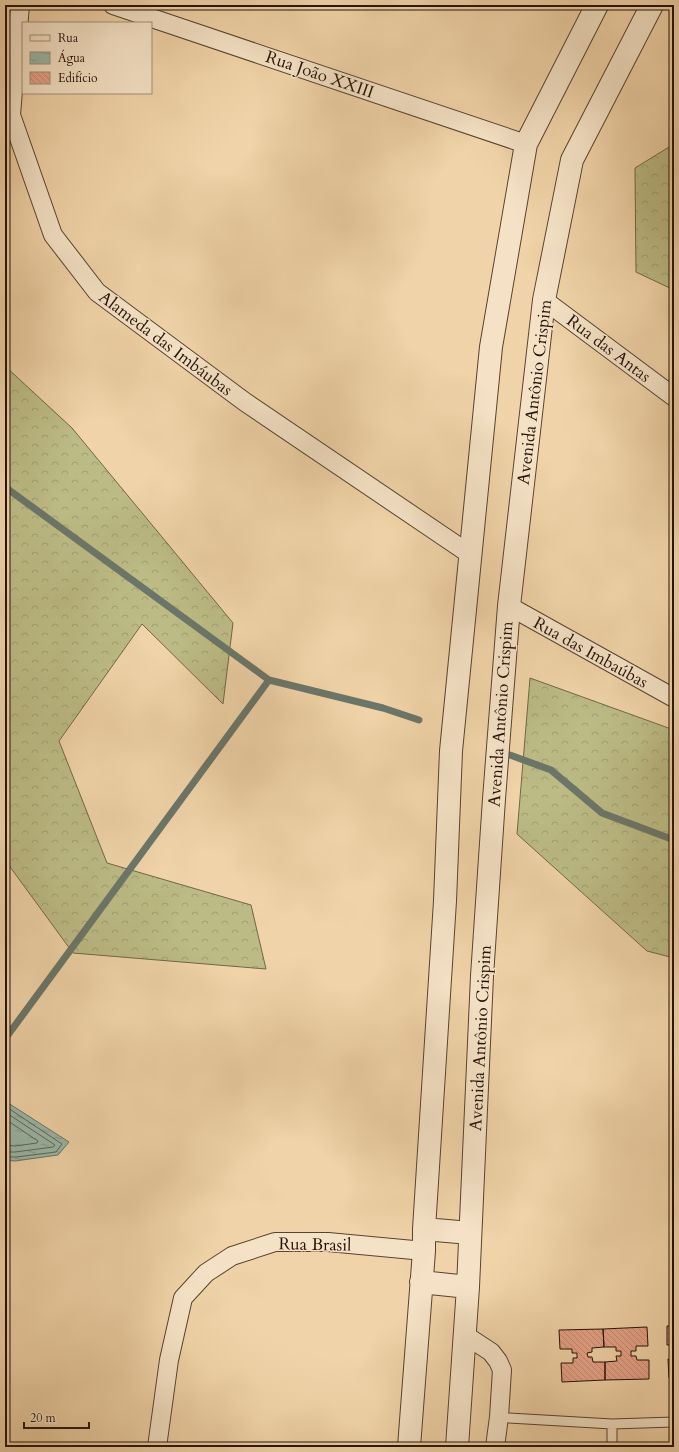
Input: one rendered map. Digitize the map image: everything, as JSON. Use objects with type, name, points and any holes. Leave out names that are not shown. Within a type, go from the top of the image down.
[{"type":"street","name":"Alameda das Imbáubas","points":[[20,5],[11,115],[53,235],[97,292],[245,402],[471,555]]},
{"type":"street","name":"Rua João XXIII","points":[[113,5],[526,144]]},
{"type":"street","points":[[409,1447],[424,1251],[424,1229],[445,901],[451,751],[491,347],[526,144],[597,5]]},
{"type":"street","name":"Avenida Antônio Crispim","points":[[457,1447],[468,1287],[482,976],[494,791],[509,606],[544,300],[572,160],[652,5]]},
{"type":"street","name":"Rua das Antas","points":[[544,300],[674,396]]},
{"type":"street","name":"Rua das Imbaúbas","points":[[509,606],[674,698]]},
{"type":"street","points":[[424,1229],[470,1233]]},
{"type":"street","name":"Rua Brasil","points":[[157,1447],[169,1360],[183,1298],[206,1273],[232,1256],[275,1242],[328,1242],[424,1251]]},
{"type":"street","points":[[421,1282],[468,1287]]},
{"type":"street","points":[[465,1335],[491,1352],[498,1360],[502,1370],[504,1418],[495,1447]]},
{"type":"lane","points":[[504,1418],[612,1424],[674,1422]]},
{"type":"lane","points":[[612,1424],[612,1447]]},
{"type":"green space","points":[[674,144],[674,290],[636,272],[635,168]]},
{"type":"green space","points":[[5,366],[72,428],[233,623],[223,704],[142,624],[59,741],[107,863],[251,905],[266,969],[73,953],[5,860]]},
{"type":"green space","points":[[530,678],[674,730],[674,958],[647,951],[517,834]]},
{"type":"water","points":[[5,1101],[69,1142],[58,1155],[15,1161],[5,1160]]},
{"type":"building","points":[[667,1326],[674,1326],[674,1345],[667,1345]]},
{"type":"building","points":[[647,1327],[648,1346],[636,1346],[636,1351],[631,1351],[631,1356],[636,1356],[637,1360],[649,1360],[649,1379],[605,1380],[605,1362],[617,1361],[616,1356],[621,1356],[621,1351],[616,1351],[616,1347],[604,1347],[603,1329]]},
{"type":"building","points":[[603,1329],[604,1347],[592,1348],[592,1352],[587,1353],[588,1357],[592,1357],[593,1362],[605,1362],[605,1380],[562,1382],[561,1363],[573,1363],[573,1358],[577,1358],[577,1353],[572,1353],[572,1349],[560,1349],[559,1330]]},
{"type":"building","points":[[668,1359],[674,1359],[674,1378],[669,1378]]},
{"type":"waterway","points":[[5,487],[269,680],[383,708],[419,720]]},
{"type":"waterway","points":[[5,1039],[269,680]]},
{"type":"waterway","points":[[510,755],[551,770],[602,813],[674,840]]}]
